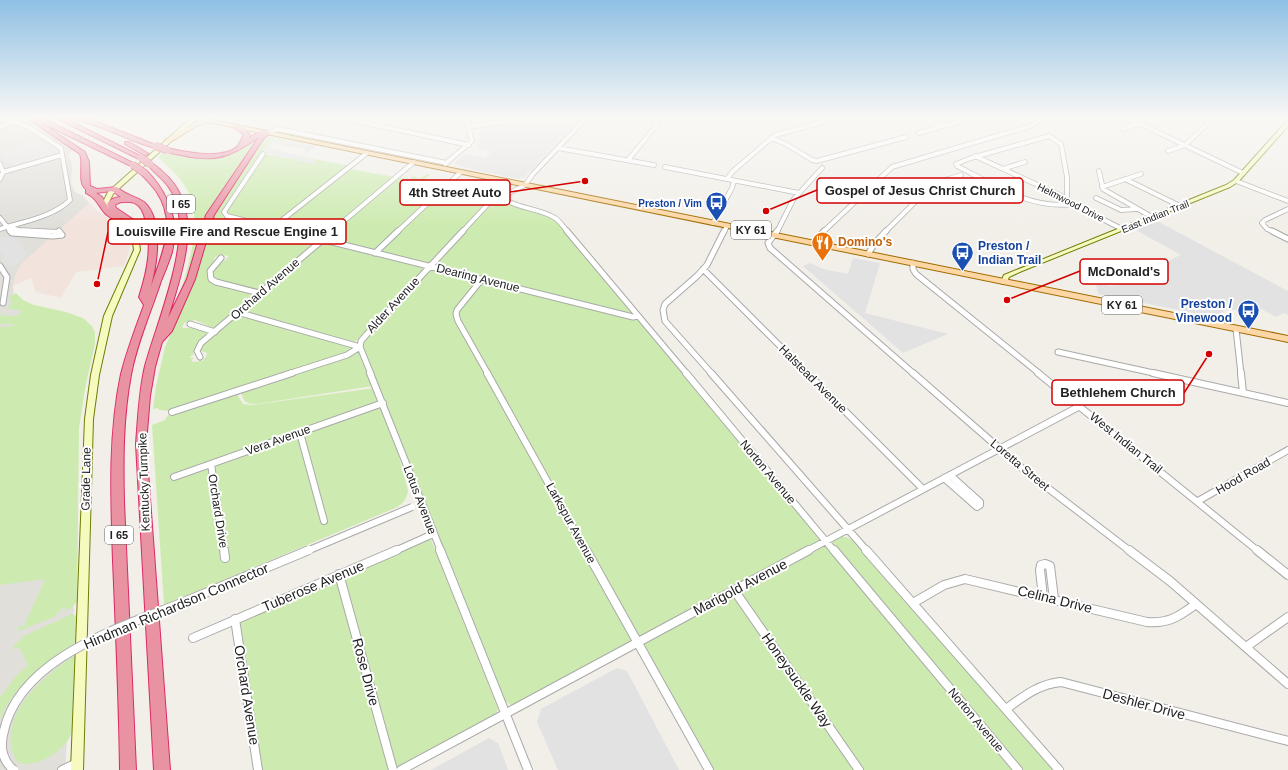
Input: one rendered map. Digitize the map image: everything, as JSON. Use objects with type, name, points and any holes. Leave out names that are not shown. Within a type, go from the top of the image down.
[{"type":"highway","points":[[83,154],[86,159],[86,185],[90,189],[101,191],[114,188],[120,195],[140,203],[147,211],[153,233],[154,248],[151,271],[143,298],[149,305]]},
{"type":"highway","name":"I 65","points":[[111,154],[133,165],[152,180],[166,200],[171,225],[170,239],[164,262],[126,374],[121,404],[118,442],[120,574],[125,651],[128,770]]},
{"type":"highway","name":"I 65","points":[[139,154],[144,156]]},
{"type":"highway","points":[[140,154],[144,156]]},
{"type":"highway","points":[[184,154],[198,157],[222,154]]},
{"type":"highway","points":[[157,342],[167,331],[191,279],[210,215],[249,154]]},
{"type":"highway","name":"Kentucky Turnpike","points":[[144,156],[153,162],[172,185],[180,202],[184,225],[181,251],[182,254],[150,367],[145,396],[140,454],[162,770]]},
{"type":"highway","points":[[86,168],[83,171],[83,187],[100,199],[106,211],[118,218],[124,218]]},
{"type":"highway","points":[[134,229],[134,224],[111,206],[112,202],[120,199],[128,200],[138,205],[148,216]]},
{"type":"main road","points":[[134,229],[124,218],[109,209],[106,202],[107,196],[114,188],[153,154]]},
{"type":"main road","name":"KY 61","points":[[372,154],[1288,339]]},
{"type":"main road","name":"East Indian Trail","points":[[1004,282],[1006,276],[1020,270],[1222,189],[1236,181],[1260,154]]},
{"type":"main road","name":"Grade Lane","points":[[77,767],[89,419],[95,375],[108,316],[137,250],[137,238],[134,229]]},
{"type":"street","points":[[0,229],[53,211],[70,202],[62,154],[3,172]]},
{"type":"street","name":"Dearing Avenue","points":[[263,154],[225,209],[225,215],[231,218],[430,267],[638,316]]},
{"type":"street","points":[[272,228],[366,154]]},
{"type":"street","points":[[406,154],[447,162]]},
{"type":"street","points":[[440,168],[457,154]]},
{"type":"street","points":[[525,185],[533,174],[552,154]]},
{"type":"street","points":[[593,154],[654,165]]},
{"type":"street","points":[[628,160],[633,154]]},
{"type":"street","points":[[727,179],[732,172],[753,154]]},
{"type":"street","points":[[802,154],[812,160],[818,161],[843,154]]},
{"type":"street","points":[[814,243],[818,236],[892,167],[936,154]]},
{"type":"street","points":[[982,154],[955,164],[1033,202],[1059,205],[1073,204]]},
{"type":"street","points":[[1063,154],[1067,177],[1067,199]]},
{"type":"street","points":[[1204,154],[1243,173]]},
{"type":"street","name":"Helmwood Drive","points":[[975,156],[1067,199],[1073,204],[1122,229]]},
{"type":"street","name":"Orchard Avenue","points":[[200,356],[197,352],[198,346],[414,162]]},
{"type":"street","points":[[1003,169],[1025,162]]},
{"type":"street","points":[[0,164],[3,172],[0,179]]},
{"type":"street","points":[[665,167],[799,193]]},
{"type":"street","points":[[774,235],[777,232],[790,203],[822,168]]},
{"type":"street","points":[[1099,171],[1102,187],[1105,191],[1152,217]]},
{"type":"street","points":[[375,253],[461,172]]},
{"type":"street","points":[[1102,187],[1141,174]]},
{"type":"street","points":[[868,254],[875,244],[930,186],[961,175]]},
{"type":"street","points":[[1125,179],[1180,206]]},
{"type":"street","points":[[713,222],[732,188],[734,180]]},
{"type":"street","points":[[1236,181],[1288,201]]},
{"type":"street","name":"Alder Avenue","points":[[172,412],[347,355],[360,347],[361,341],[366,334],[488,204],[525,185]]},
{"type":"street","name":"Norton Avenue","points":[[502,198],[519,207],[546,213],[557,219],[1018,770]]},
{"type":"street","points":[[1096,198],[1116,209],[1129,211],[1137,209]]},
{"type":"street","points":[[1288,209],[1263,221],[1265,228],[1288,240]]},
{"type":"street","points":[[0,218],[6,227],[8,230],[12,233],[53,236],[62,235],[59,231],[19,230],[6,227]]},
{"type":"street","points":[[703,269],[727,226]]},
{"type":"street","name":"Loretta Street","points":[[774,235],[768,244],[772,250],[1041,484],[1147,562],[1288,684]]},
{"type":"street","points":[[221,258],[210,271],[211,279],[216,282],[259,293]]},
{"type":"street","name":"West Indian Trail","points":[[913,264],[913,269],[916,274],[1288,575]]},
{"type":"street","points":[[0,266],[7,277],[4,303]]},
{"type":"street","name":"Norton Avenue","points":[[703,269],[665,304],[663,314],[665,321],[1059,770]]},
{"type":"street","name":"Halstead Avenue","points":[[703,269],[923,489]]},
{"type":"street","name":"Larkspur Avenue","points":[[482,279],[457,310],[456,314],[458,321],[709,770]]},
{"type":"street","points":[[238,312],[360,347]]},
{"type":"street","points":[[190,324],[215,332]]},
{"type":"street","points":[[1236,328],[1242,393]]},
{"type":"street","name":"Lotus Avenue","points":[[360,347],[528,770]]},
{"type":"street","points":[[1058,352],[1288,403]]},
{"type":"street","name":"Vera Avenue","points":[[174,477],[383,403]]},
{"type":"street","name":"Marigold Avenue","points":[[402,770],[826,540],[848,530],[1080,406]]},
{"type":"street","points":[[300,433],[324,521]]},
{"type":"street","name":"Hood Road","points":[[1198,502],[1288,450]]},
{"type":"street","name":"Orchard Drive","points":[[211,464],[225,558]]},
{"type":"street","points":[[947,476],[980,502],[980,505],[977,507],[970,503],[947,476]]},
{"type":"street","name":"Hindman Richardson Connector","points":[[14,770],[8,766],[4,758],[2,748],[3,731],[8,716],[20,696],[54,663],[73,651],[127,626],[421,503]]},
{"type":"street","name":"Tuberose Avenue","points":[[193,638],[433,534]]},
{"type":"street","points":[[1043,597],[1040,570],[1041,565],[1045,564],[1050,566],[1054,599]]},
{"type":"street","name":"Rose Drive","points":[[339,574],[393,770]]},
{"type":"street","name":"Celina Drive","points":[[913,603],[947,583],[959,579],[975,580],[1160,624],[1172,620],[1196,604]]},
{"type":"street","name":"Honeysuckle Way","points":[[734,590],[859,770]]},
{"type":"street","points":[[1246,647],[1288,617]]},
{"type":"street","name":"Orchard Avenue","points":[[235,619],[258,770]]},
{"type":"street","name":"Deshler Drive","points":[[1006,709],[1039,686],[1051,682],[1062,682],[1288,741]]},
{"type":"street","points":[[62,770],[77,767]]},
{"type":"shaded area","points":[[0,154],[69,154],[68,156],[72,163],[71,184],[75,192],[83,196],[89,203],[22,263],[15,275],[13,287],[14,298],[83,370],[76,458],[73,651],[65,770],[0,770]]},
{"type":"shaded area","points":[[3,154],[54,154],[13,167]]},
{"type":"shaded area","points":[[11,154],[69,154],[68,156],[72,163],[71,184],[75,192],[83,196],[97,211],[118,222],[129,234],[131,244],[124,266],[76,272],[61,298],[36,292],[31,278],[0,291]]},
{"type":"shaded area","points":[[270,154],[292,154],[300,156],[306,154],[301,158],[316,160],[314,162],[316,162],[314,164],[296,160],[294,158],[291,159]]},
{"type":"shaded area","points":[[465,154],[485,158],[489,154],[546,154],[524,178],[521,177],[519,179],[479,171],[456,165],[457,164],[454,163]]},
{"type":"shaded area","points":[[1155,220],[1288,291],[1288,315],[1284,313],[1276,317],[1250,303],[1247,305],[1248,309],[1226,310],[1217,315],[1219,318],[1098,294],[1096,284],[1112,286],[1181,255],[1134,229]]},
{"type":"shaded area","points":[[2,236],[3,238],[6,236],[15,237],[14,239],[17,238],[27,253],[24,254],[27,254],[23,261],[19,261],[19,263],[10,267],[9,265],[6,266],[1,259],[5,257],[0,251],[0,237]]},
{"type":"shaded area","points":[[853,258],[880,263],[865,313],[948,334],[903,353],[803,266],[810,263],[823,269],[848,274]]},
{"type":"shaded area","points":[[617,668],[627,671],[679,770],[558,770],[537,722],[541,709]]},
{"type":"shaded area","points":[[489,738],[498,743],[508,770],[431,770]]},
{"type":"green space","points":[[162,154],[177,154],[197,158],[213,158],[229,154],[247,154],[220,194],[184,290],[181,291],[189,263],[194,234],[193,205],[188,191],[180,179],[158,157]]},
{"type":"green space","points":[[253,154],[262,154],[222,214],[227,218],[318,241],[258,291],[221,282],[213,278],[213,269],[215,266],[229,256],[221,255],[215,257],[207,277],[221,286],[248,293],[253,296],[215,329],[195,320],[184,323],[183,328],[196,328],[209,333],[196,345],[193,355],[189,357],[194,358],[191,360],[193,362],[202,361],[206,357],[207,353],[199,350],[200,346],[238,314],[354,347],[347,353],[170,411],[160,410],[157,408],[153,409],[156,386],[165,347],[196,273],[215,211]]},
{"type":"green space","points":[[263,154],[291,159],[294,158],[296,160],[314,164],[316,162],[314,162],[315,160],[301,158],[307,154],[303,157],[351,166],[272,226],[226,214],[226,211]]},
{"type":"green space","points":[[349,169],[395,177],[323,238],[277,226]]},
{"type":"green space","points":[[427,174],[430,174],[422,182],[444,186],[375,250],[329,241],[327,238],[398,177],[409,179],[413,176],[420,179]]},
{"type":"green space","points":[[444,190],[465,196],[469,194],[462,201],[484,205],[486,204],[429,264],[381,254],[379,251]]},
{"type":"green space","points":[[499,201],[541,213],[556,220],[633,314],[433,265],[485,210]]},
{"type":"green space","points":[[322,242],[425,267],[425,269],[354,343],[240,311]]},
{"type":"green space","points":[[432,269],[478,281],[454,310],[453,315],[631,638],[630,643],[516,704],[511,705],[505,701],[363,347],[365,339],[428,270]]},
{"type":"green space","points":[[483,282],[639,320],[823,539],[643,637],[638,637],[458,316],[460,308]]},
{"type":"green space","points":[[16,293],[23,300],[34,305],[66,312],[83,318],[92,326],[95,333],[95,344],[85,389],[79,428],[77,602],[71,608],[61,613],[67,609],[66,607],[61,609],[54,617],[18,631],[18,627],[24,626],[45,579],[0,585],[0,327],[12,326],[14,324],[0,324],[0,316],[6,311],[3,316],[17,316],[23,311],[7,308],[12,303],[9,297]]},
{"type":"green space","points":[[356,353],[360,353],[373,386],[257,404],[250,404],[243,398],[241,391]]},
{"type":"green space","points":[[374,388],[379,400],[376,404],[206,468],[209,470],[222,557],[215,473],[216,465],[294,436],[297,437],[327,521],[304,437],[307,433],[380,407],[394,438],[408,490],[404,502],[393,509],[164,605],[152,425],[165,420],[169,414],[235,393],[243,404],[253,405]]},
{"type":"green space","points":[[841,536],[849,538],[857,544],[1054,770],[1020,770],[832,544],[833,541]]},
{"type":"green space","points":[[430,537],[498,709],[496,715],[400,767],[395,765],[342,575]]},
{"type":"green space","points":[[825,544],[1012,770],[863,770],[742,596],[742,591],[745,587]]},
{"type":"green space","points":[[337,579],[389,770],[260,770],[238,625],[239,622]]},
{"type":"green space","points":[[730,597],[736,599],[856,770],[713,770],[643,644]]},
{"type":"green space","points":[[72,614],[77,616],[75,643],[42,667],[23,684],[7,706],[0,719],[0,696],[4,693],[15,677],[28,665],[19,647],[13,650],[14,646],[24,636]]},
{"type":"green space","points":[[75,655],[73,722],[71,734],[68,740],[57,752],[41,761],[25,764],[18,762],[11,747],[11,731],[15,717],[31,692],[52,672]]},
{"type":"place","name":"4th Street Auto","points":[[585,181]]},
{"type":"place","name":"Gospel of Jesus Christ Church","points":[[766,211]]},
{"type":"place","name":"Preston / Vim","points":[[717,222]]},
{"type":"place","name":"Domino's","points":[[822,262]]},
{"type":"place","name":"Preston / Indian Trail","points":[[962,272]]},
{"type":"place","name":"Louisville Fire and Rescue Engine 1","points":[[97,284]]},
{"type":"place","name":"McDonald's","points":[[1007,300]]},
{"type":"place","name":"Preston / Vinewood","points":[[1248,330]]},
{"type":"place","name":"Bethlehem Church","points":[[1209,354]]}]
